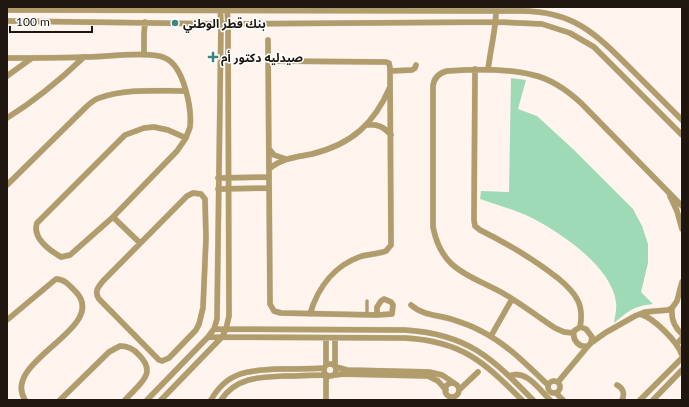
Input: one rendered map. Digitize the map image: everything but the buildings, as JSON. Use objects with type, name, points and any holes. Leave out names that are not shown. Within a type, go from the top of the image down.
[{"type":"street","points":[[146,400],[208,338],[214,329],[217,319],[220,9]]},
{"type":"street","points":[[161,400],[222,338],[229,316],[227,9]]},
{"type":"street","points":[[7,10],[227,9],[543,12],[564,18],[584,27],[608,46],[682,120]]},
{"type":"street","points":[[78,10],[79,22]]},
{"type":"street","points":[[488,70],[493,31],[496,22],[496,11]]},
{"type":"street","points":[[7,21],[228,24],[496,22],[542,24],[561,29],[579,37],[601,53],[682,135]]},
{"type":"street","points":[[144,55],[145,22]]},
{"type":"street","points":[[268,40],[270,304],[277,313],[377,315]]},
{"type":"street","points":[[7,58],[157,56],[171,61],[183,78],[190,125],[186,138],[177,151],[113,217],[74,252],[65,257],[61,257],[44,245],[35,231],[37,223],[125,135],[144,128],[154,127],[168,130],[186,138]]},
{"type":"street","points":[[7,118],[54,86],[84,57]]},
{"type":"street","points":[[7,76],[32,58]]},
{"type":"street","points":[[268,61],[386,62],[390,66],[391,245],[386,251],[360,257],[347,263],[335,272],[325,282],[317,295],[310,314]]},
{"type":"street","points":[[390,71],[412,70],[416,65]]},
{"type":"street","points":[[476,69],[474,223],[480,230],[513,247],[539,264],[568,288],[576,298],[582,314],[580,326],[576,328],[573,333],[574,338],[578,344],[584,347],[590,345]]},
{"type":"street","points":[[573,333],[564,332],[555,328],[512,299],[465,275],[454,267],[442,252],[436,240],[433,227],[433,82],[439,74],[443,72],[476,69],[533,75],[551,82],[566,91],[581,103],[682,206]]},
{"type":"street","points":[[269,169],[275,164],[286,159],[316,153],[331,148],[368,125],[381,106],[390,85]]},
{"type":"street","points":[[7,187],[84,109],[98,98],[132,92],[186,91]]},
{"type":"street","points":[[368,125],[373,124],[383,128],[391,135]]},
{"type":"street","points":[[269,149],[274,155],[286,159]]},
{"type":"street","points":[[218,178],[268,177]]},
{"type":"street","points":[[218,189],[268,188]]},
{"type":"street","points":[[667,190],[677,211],[682,229]]},
{"type":"street","points":[[196,193],[204,196],[206,238],[203,308],[199,324],[196,330],[169,358],[162,361],[158,360],[96,295],[98,287],[140,243],[187,196],[196,193]]},
{"type":"street","points":[[113,217],[140,243]]},
{"type":"street","points":[[7,320],[56,279],[60,279],[68,284],[79,295],[82,301],[83,308],[81,315],[73,325],[25,372],[20,383],[22,395],[25,400]]},
{"type":"street","points":[[558,382],[590,345],[606,333],[640,314],[650,311],[668,310],[672,308],[677,301],[682,282]]},
{"type":"street","points":[[491,336],[512,299]]},
{"type":"street","points":[[411,305],[422,312],[457,321],[491,336],[505,346],[548,386],[550,392],[555,393],[563,400]]},
{"type":"street","points":[[672,308],[672,318],[676,328],[682,334]]},
{"type":"street","points":[[640,314],[652,320],[677,344],[682,354]]},
{"type":"street","points":[[580,326],[584,327],[590,333],[592,339],[590,345]]},
{"type":"street","points":[[668,336],[676,328]]},
{"type":"street","points":[[214,329],[406,330],[425,331],[444,335],[462,342],[494,362],[533,400]]},
{"type":"street","points":[[405,338],[406,330]]},
{"type":"street","points":[[208,338],[405,338],[438,342],[468,353],[494,372],[522,400]]},
{"type":"street","points":[[326,338],[326,400]]},
{"type":"street","points":[[335,338],[337,372],[335,375]]},
{"type":"street","points":[[677,344],[682,338]]},
{"type":"street","points":[[60,400],[109,352],[120,346],[130,348],[137,353],[145,361],[148,369],[144,380],[125,400]]},
{"type":"street","points":[[644,399],[682,358]]},
{"type":"street","points":[[211,400],[221,385],[229,379],[248,371],[310,369],[325,367],[332,364],[347,372]]},
{"type":"street","points":[[288,369],[288,376]]},
{"type":"street","points":[[310,369],[311,375]]},
{"type":"street","points":[[258,370],[258,377]]},
{"type":"street","points":[[221,400],[229,390],[237,384],[245,380],[258,377],[311,375],[331,376],[347,372],[442,375],[458,386],[459,390]]},
{"type":"street","points":[[428,374],[446,390],[450,398],[457,394],[459,390],[478,372]]},
{"type":"street","points":[[654,399],[681,373]]},
{"type":"street","points":[[509,376],[514,374],[522,374],[526,376],[550,400],[560,389],[558,382]]},
{"type":"street","points":[[542,392],[553,381],[558,382]]},
{"type":"street","points":[[446,390],[449,384],[454,383]]},
{"type":"street","points":[[617,384],[623,392],[622,400]]},
{"type":"lane","points":[[366,301],[367,315]]},
{"type":"green space","points":[[511,78],[526,80],[518,109],[537,116],[573,149],[633,209],[642,226],[648,244],[648,263],[641,292],[653,304],[641,306],[632,310],[614,323],[616,302],[612,289],[605,276],[583,252],[544,224],[513,210],[480,199],[481,191],[509,192]]},
{"type":"place","name":"بنك قطر الوطني","points":[[175,23]]},
{"type":"place","name":"صيدليه دكتور أم","points":[[213,57]]}]
